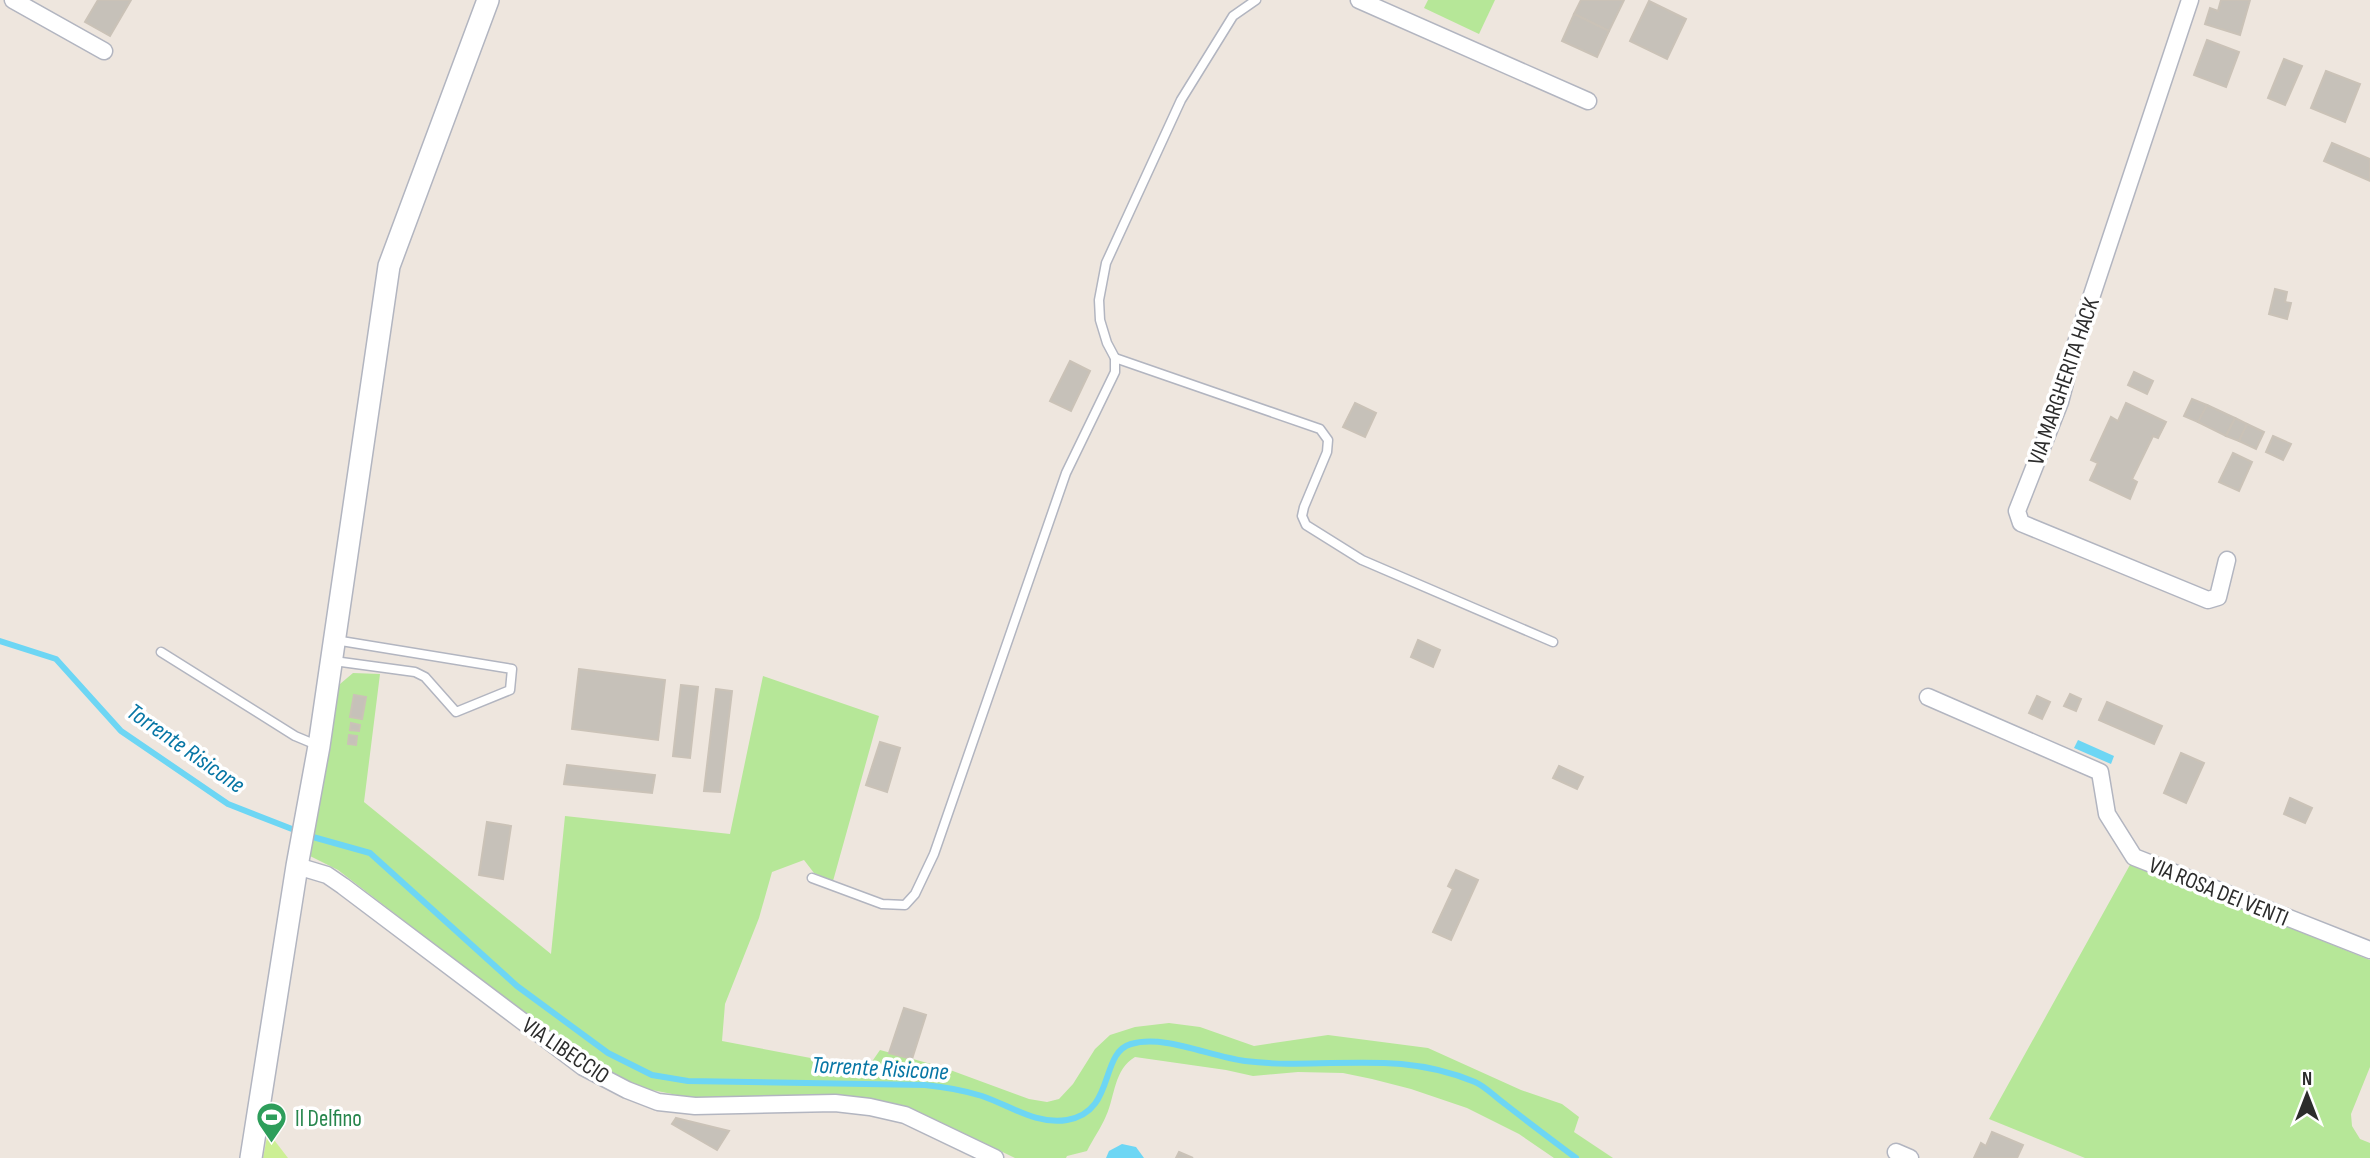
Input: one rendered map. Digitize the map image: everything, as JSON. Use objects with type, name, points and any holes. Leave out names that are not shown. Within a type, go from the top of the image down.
[{"type":"street","points":[[13,0],[104,51]]},
{"type":"street","points":[[251,1158],[297,866],[319,746],[389,266],[488,0]]},
{"type":"street","name":"VIA MARGHERITA HACK","points":[[2190,0],[2073,352],[2060,402],[2017,511],[2021,523],[2208,600],[2218,597],[2227,560]]},
{"type":"street","points":[[1363,1],[1588,101]]},
{"type":"street","name":"VIA ROSA DEI VENTI","points":[[1928,697],[2100,772],[2107,814],[2134,857],[2370,950]]},
{"type":"street","name":"VIA LIBECCIO","points":[[297,866],[327,875],[344,886],[583,1068],[627,1090],[658,1102],[695,1106],[835,1103],[870,1107],[905,1115],[995,1158]]},
{"type":"lane","points":[[812,878],[882,904],[905,905],[915,894],[934,854],[1066,473],[1115,372],[1115,358],[1100,320],[1099,300],[1106,262],[1181,100],[1233,16],[1256,0]]},
{"type":"lane","points":[[1115,358],[1320,429],[1328,440],[1327,452],[1304,507],[1302,516],[1306,526],[1362,560],[1553,642]]},
{"type":"lane","points":[[332,650],[512,668],[510,690],[456,712],[425,677],[415,672],[332,650]]},
{"type":"lane","points":[[161,652],[295,736],[319,746]]},
{"type":"green space","points":[[1428,0],[1495,0],[1479,34],[1424,8]]},
{"type":"green space","points":[[353,673],[380,674],[364,802],[551,954],[565,816],[730,834],[763,676],[879,716],[833,881],[814,873],[804,860],[772,872],[759,918],[725,1004],[722,1041],[858,1067],[871,1063],[880,1050],[942,1067],[1029,1099],[1047,1102],[1059,1099],[1073,1084],[1095,1049],[1110,1035],[1135,1027],[1169,1023],[1200,1027],[1254,1046],[1328,1035],[1428,1048],[1521,1090],[1562,1104],[1579,1117],[1574,1132],[1613,1158],[1554,1158],[1519,1134],[1467,1108],[1372,1079],[1343,1073],[1298,1072],[1253,1076],[1135,1057],[1123,1068],[1106,1116],[1087,1151],[1066,1158],[1015,1158],[907,1109],[692,1098],[637,1087],[583,1058],[338,870],[310,856],[336,692],[340,684]]},
{"type":"green space","points":[[2131,863],[2370,960],[2370,1067],[2351,1114],[2352,1126],[2360,1139],[2370,1143],[2370,1158],[2085,1158],[1989,1119]]},
{"type":"green space","name":"Il Delfino","points":[[268,1132],[288,1158],[263,1158]]},
{"type":"water","points":[[2078,740],[2114,756],[2111,764],[2074,748]]},
{"type":"water","points":[[1122,1144],[1136,1147],[1144,1158],[1106,1158],[1109,1151]]},
{"type":"building","points":[[98,0],[131,0],[110,36],[85,22]]},
{"type":"building","points":[[1581,0],[1624,0],[1609,31],[1574,14]]},
{"type":"building","points":[[2221,0],[2250,0],[2240,35],[2205,24],[2210,8],[2218,11]]},
{"type":"building","points":[[1649,1],[1686,19],[1667,59],[1630,41]]},
{"type":"building","points":[[1574,14],[1609,31],[1597,57],[1562,41]]},
{"type":"building","points":[[2207,40],[2239,52],[2226,87],[2194,75]]},
{"type":"building","points":[[2284,59],[2302,66],[2285,105],[2268,98]]},
{"type":"building","points":[[2326,71],[2360,84],[2345,122],[2311,108]]},
{"type":"building","points":[[2332,143],[2370,159],[2370,181],[2324,161]]},
{"type":"building","points":[[2275,289],[2287,292],[2285,302],[2291,303],[2287,319],[2269,314]]},
{"type":"building","points":[[1070,361],[1090,371],[1071,411],[1050,401]]},
{"type":"building","points":[[2134,372],[2153,381],[2147,394],[2128,385]]},
{"type":"building","points":[[2192,399],[2207,405],[2198,422],[2184,416]]},
{"type":"building","points":[[1355,403],[1376,413],[1365,437],[1343,427]]},
{"type":"building","points":[[2126,403],[2166,422],[2158,438],[2153,436],[2132,479],[2137,482],[2130,499],[2090,480],[2098,463],[2091,460],[2111,417],[2118,421]]},
{"type":"building","points":[[2207,405],[2235,418],[2226,436],[2198,422]]},
{"type":"building","points":[[2235,418],[2247,424],[2239,441],[2226,436]]},
{"type":"building","points":[[2247,424],[2264,432],[2256,449],[2239,441]]},
{"type":"building","points":[[2273,436],[2291,444],[2283,460],[2266,452]]},
{"type":"building","points":[[2233,453],[2252,462],[2239,491],[2219,482]]},
{"type":"building","points":[[1418,640],[1440,650],[1433,667],[1411,657]]},
{"type":"building","points":[[579,669],[665,680],[658,740],[572,729]]},
{"type":"building","points":[[681,685],[698,687],[690,758],[673,756]]},
{"type":"building","points":[[716,689],[732,691],[720,792],[704,791]]},
{"type":"building","points":[[2070,694],[2081,699],[2076,711],[2064,706]]},
{"type":"building","points":[[354,695],[366,697],[362,719],[350,717]]},
{"type":"building","points":[[2037,696],[2050,702],[2042,719],[2029,713]]},
{"type":"building","points":[[2107,702],[2162,726],[2154,744],[2099,720]]},
{"type":"building","points":[[351,723],[360,725],[359,731],[350,730]]},
{"type":"building","points":[[349,735],[357,736],[356,745],[348,744]]},
{"type":"building","points":[[880,742],[900,748],[887,792],[866,785]]},
{"type":"building","points":[[2181,753],[2204,763],[2186,803],[2164,793]]},
{"type":"building","points":[[567,765],[655,775],[652,793],[564,784]]},
{"type":"building","points":[[1559,766],[1583,777],[1577,789],[1553,778]]},
{"type":"building","points":[[2290,798],[2312,808],[2305,823],[2284,814]]},
{"type":"building","points":[[487,822],[511,826],[503,879],[479,875]]},
{"type":"building","points":[[1456,870],[1478,880],[1451,940],[1433,932],[1453,889],[1448,886]]},
{"type":"building","points":[[904,1008],[926,1015],[912,1059],[889,1053]]},
{"type":"building","points":[[676,1118],[729,1131],[717,1150],[672,1124]]},
{"type":"building","points":[[1992,1132],[2023,1145],[2017,1158],[1974,1158],[1981,1143],[1986,1146]]},
{"type":"building","points":[[1179,1152],[1193,1158],[1176,1158]]},
{"type":"waterway","name":"Torrente Risicone","points":[[0,641],[56,659],[121,731],[228,804],[292,829]]},
{"type":"waterway","name":"Torrente Risicone","points":[[313,837],[370,853],[517,986],[608,1053],[652,1075],[688,1081],[925,1085],[975,1094],[1024,1114],[1056,1121],[1083,1115],[1093,1106],[1114,1059],[1121,1050],[1131,1044],[1158,1042],[1245,1061],[1304,1064],[1388,1063],[1445,1072],[1483,1086],[1576,1158]]},
{"type":"place","name":"Il Delfino","points":[[272,1145]]}]
